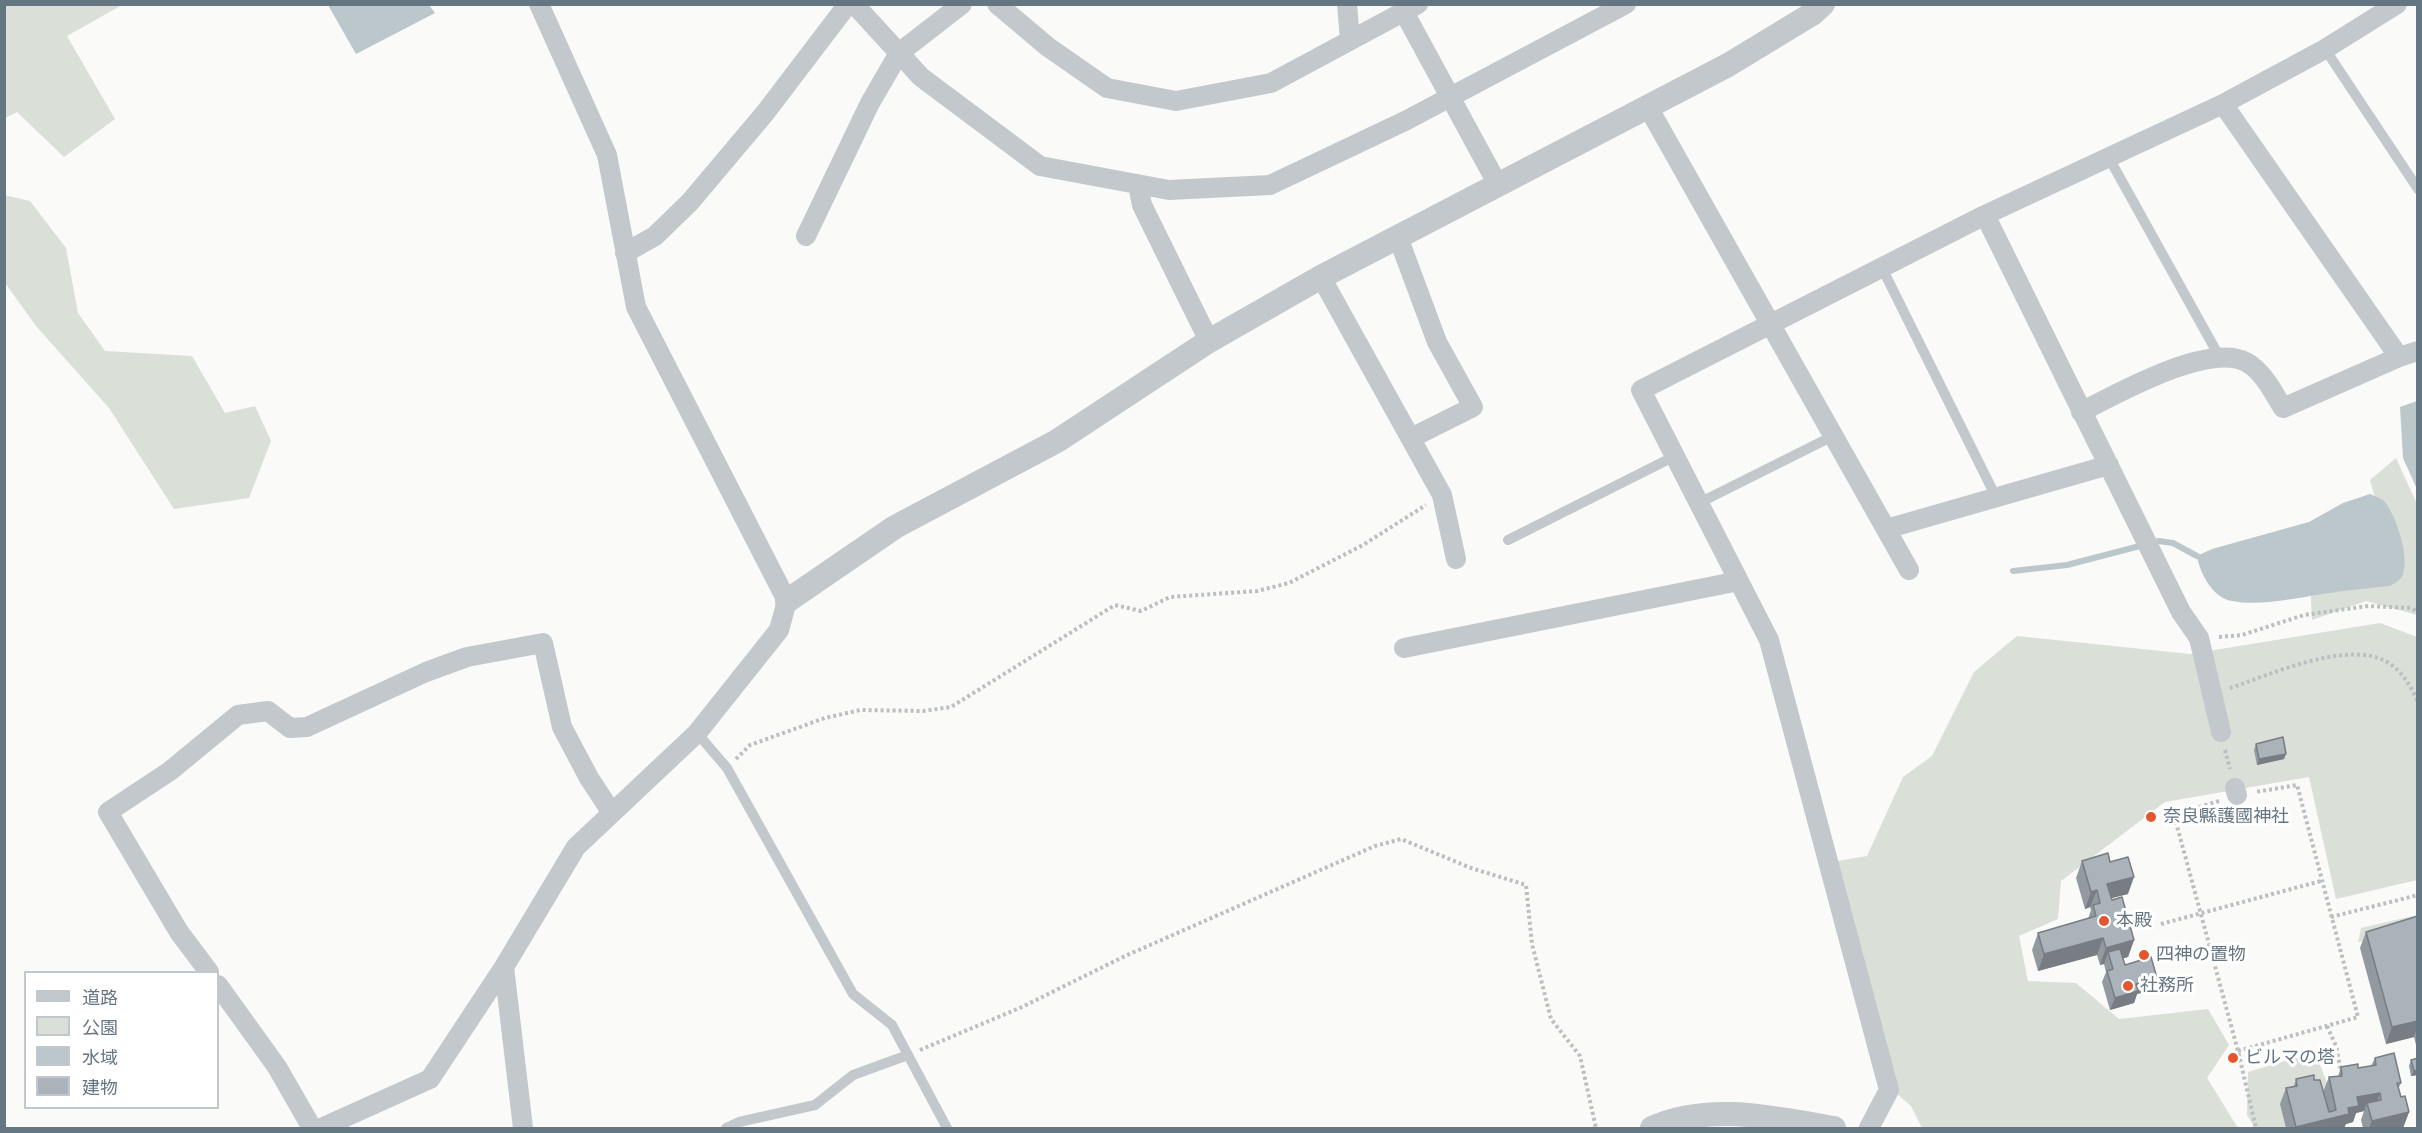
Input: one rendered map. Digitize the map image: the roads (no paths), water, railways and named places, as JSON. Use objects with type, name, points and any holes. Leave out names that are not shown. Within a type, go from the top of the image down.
[{"type":"street","points":[[538,4],[607,155],[636,307],[787,601]]},
{"type":"street","points":[[625,253],[655,236],[690,202],[765,113],[848,4]]},
{"type":"street","points":[[854,4],[921,77],[1040,166],[1169,190],[1270,185],[1450,98],[1626,4]]},
{"type":"street","points":[[806,236],[870,103],[899,53],[962,4]]},
{"type":"street","points":[[997,4],[1048,47],[1107,88],[1176,100],[1271,83],[1411,8],[1450,98],[1498,185]]},
{"type":"street","points":[[1347,4],[1350,40]]},
{"type":"street","points":[[321,1128],[430,1080],[504,967],[576,847],[697,733],[779,630],[787,601],[895,527],[1056,441],[1209,341],[1321,277],[1728,64],[1812,14],[1823,4]]},
{"type":"street","points":[[1869,1128],[1889,1090],[1769,640],[1641,390],[1771,326],[1985,215],[2223,104],[2325,49],[2397,4]]},
{"type":"street","points":[[2081,412],[2158,374],[2219,356],[2244,361],[2257,370],[2283,408],[2408,354],[2223,104]]},
{"type":"street","points":[[1648,107],[1909,570]]},
{"type":"street","points":[[1138,185],[1142,205],[1209,341]]},
{"type":"street","points":[[1985,215],[2181,612],[2199,638],[2221,732]]},
{"type":"street","points":[[1398,237],[1433,334],[1473,407],[1411,438]]},
{"type":"street","points":[[1321,277],[1442,495],[1456,559]]},
{"type":"street","points":[[1886,529],[2109,465]]},
{"type":"street","points":[[1404,648],[1739,581]]},
{"type":"street","points":[[208,971],[179,932],[108,812],[170,771],[238,715],[268,711],[290,728],[307,726],[426,672],[466,657],[543,643],[561,727],[589,778],[612,813]]},
{"type":"street","points":[[504,967],[523,1128]]},
{"type":"street","points":[[219,986],[277,1067],[312,1128]]},
{"type":"street","points":[[1652,1128],[1671,1120],[1724,1113],[1834,1128]]},
{"type":"lane","points":[[2325,49],[2418,189]]},
{"type":"lane","points":[[2109,158],[2219,356]]},
{"type":"lane","points":[[1882,268],[1996,498]]},
{"type":"lane","points":[[1699,503],[1833,436]]},
{"type":"lane","points":[[1508,540],[1675,456]]},
{"type":"lane","points":[[697,733],[727,768],[854,994],[892,1025],[947,1128]]},
{"type":"lane","points":[[726,1128],[739,1122],[815,1105],[853,1076],[908,1055]]},
{"type":"water","points":[[328,5],[429,5],[435,13],[356,54]]},
{"type":"water","points":[[2418,401],[2417,489],[2403,458],[2400,407]]},
{"type":"water","points":[[2370,494],[2383,500],[2388,506],[2404,550],[2404,571],[2400,579],[2390,586],[2280,601],[2243,603],[2225,599],[2219,595],[2204,577],[2197,556],[2212,549],[2309,522],[2343,503]]},
{"type":"waterway","points":[[2013,571],[2067,565],[2159,541],[2173,543],[2197,556]]},
{"type":"place","name":"奈良縣護國神社","points":[[2151,817]]},
{"type":"place","name":"本殿","points":[[2104,921]]},
{"type":"place","name":"四神の置物","points":[[2144,955]]},
{"type":"place","name":"社務所","points":[[2128,986]]},
{"type":"place","name":"ビルマの塔","points":[[2233,1058]]}]
